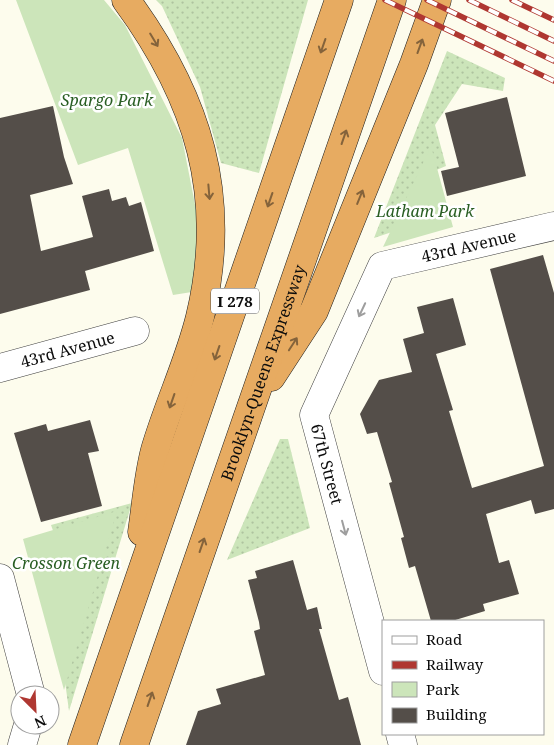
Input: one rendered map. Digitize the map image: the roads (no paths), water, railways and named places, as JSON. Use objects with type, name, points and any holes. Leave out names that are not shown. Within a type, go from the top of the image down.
[{"type":"highway","points":[[126,0],[163,56],[192,118],[207,172],[210,231],[207,283],[200,318],[155,451],[132,602]]},
{"type":"highway","name":"I 278","points":[[82,745],[339,0]]},
{"type":"highway","name":"Brooklyn-Queens Expressway","points":[[134,745],[247,414],[392,0]]},
{"type":"highway","points":[[247,414],[314,311],[414,64],[437,0]]},
{"type":"street","name":"43rd Avenue","points":[[382,266],[554,226]]},
{"type":"street","name":"67th Street","points":[[382,266],[314,415],[382,667]]},
{"type":"street","name":"43rd Avenue","points":[[0,368],[135,331]]},
{"type":"street","points":[[0,578],[28,685]]},
{"type":"railway","points":[[385,0],[554,81]]},
{"type":"railway","points":[[427,0],[554,61]]},
{"type":"railway","points":[[469,0],[554,41]]},
{"type":"railway","points":[[512,0],[554,20]]},
{"type":"park label","name":"Spargo Park","points":[[107,100]]},
{"type":"park label","name":"Latham Park","points":[[425,211]]},
{"type":"park label","name":"Crosson Green","points":[[66,563]]}]
